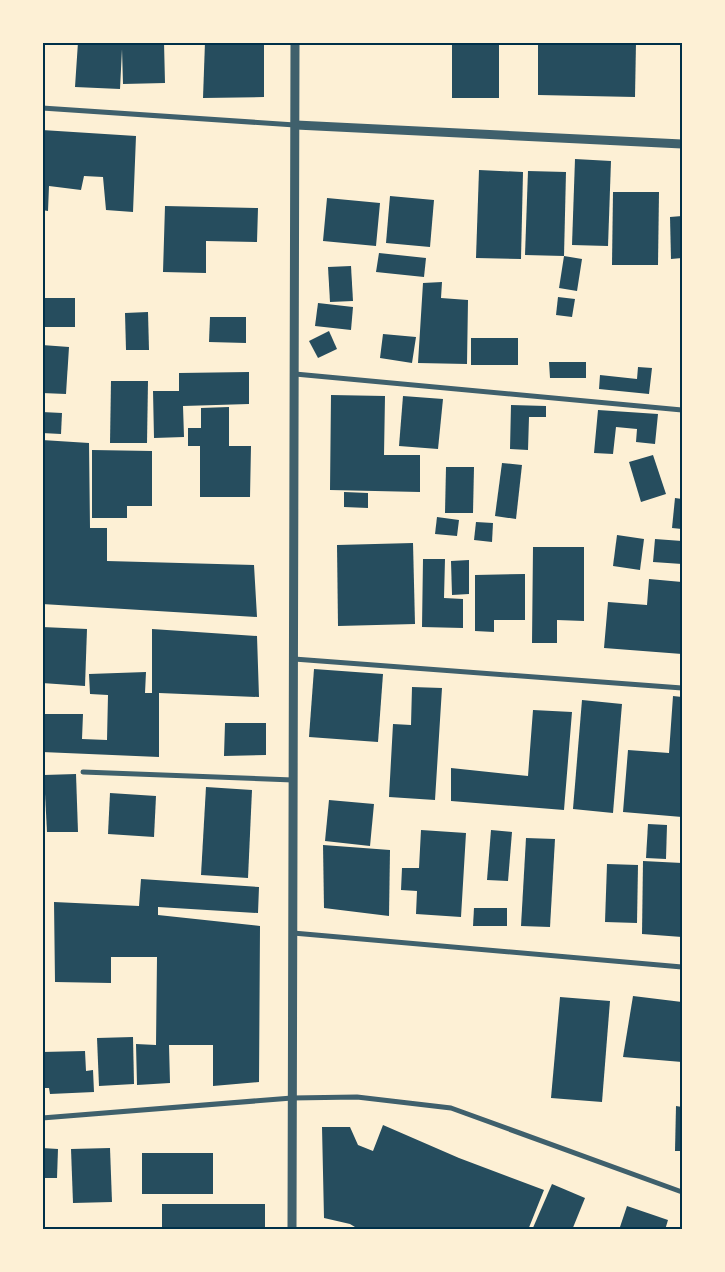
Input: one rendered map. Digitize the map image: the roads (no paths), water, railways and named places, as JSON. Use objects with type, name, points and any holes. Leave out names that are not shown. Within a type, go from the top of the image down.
[{"type":"street","points":[[292,1230],[295,42]]},
{"type":"street","points":[[42,108],[296,125],[682,144]]},
{"type":"street","points":[[295,374],[682,410]]},
{"type":"street","points":[[294,659],[682,688]]},
{"type":"street","points":[[83,772],[293,780]]},
{"type":"street","points":[[292,932],[682,967]]},
{"type":"street","points":[[42,1118],[292,1098],[357,1097],[451,1108],[682,1192]]}]
